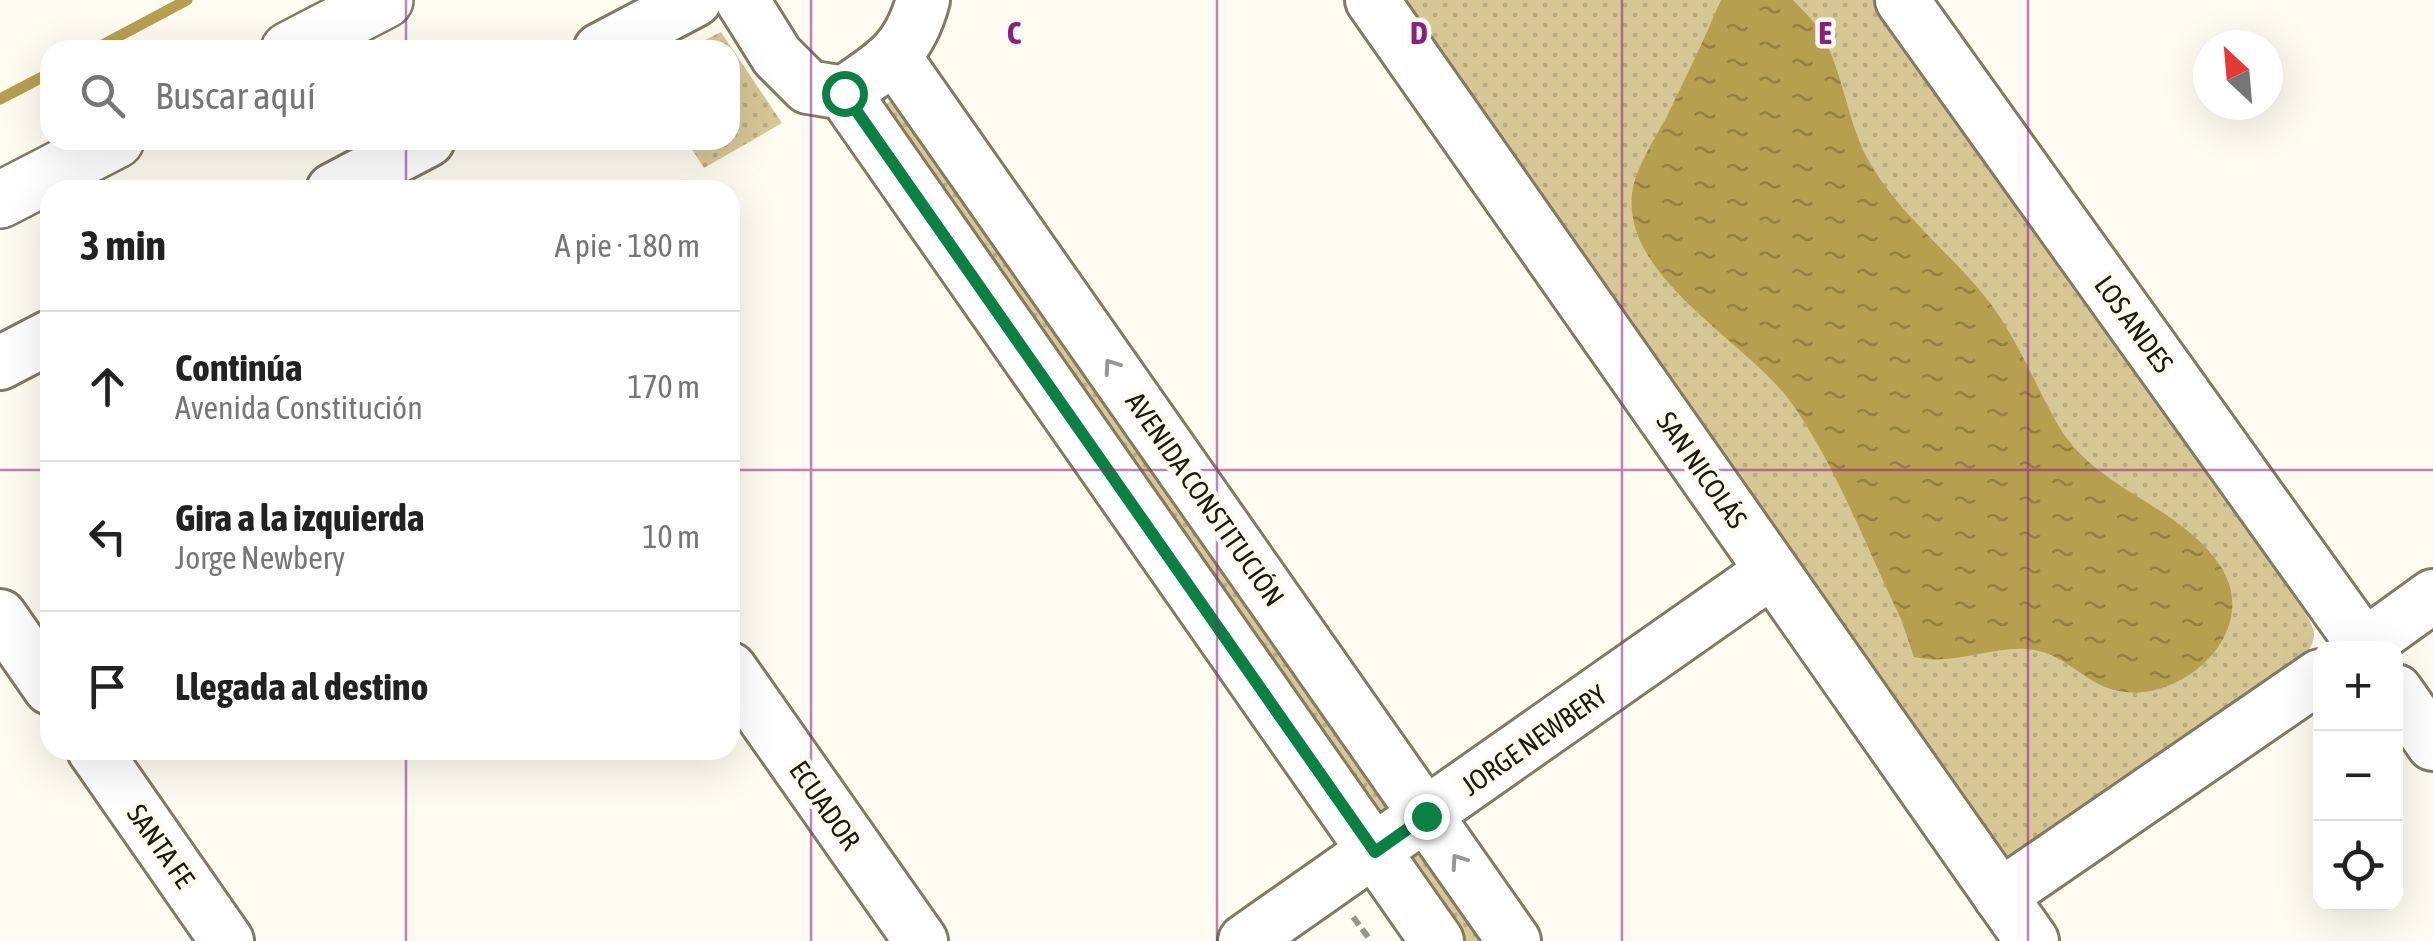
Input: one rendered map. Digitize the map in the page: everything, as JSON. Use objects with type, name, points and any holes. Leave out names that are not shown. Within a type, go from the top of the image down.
[{"type":"main road","points":[[308,40],[385,0]]},
{"type":"main road","points":[[0,200],[97,150]]},
{"type":"street","points":[[619,40],[696,0]]},
{"type":"street","points":[[742,0],[778,56],[808,87],[844,93],[895,58],[914,31],[922,0]]},
{"type":"street","name":"SAN NICOLÁS","points":[[1372,0],[2032,941]]},
{"type":"street","name":"LOS ANDES","points":[[1902,0],[2358,641]]},
{"type":"street","name":"AVENIDA CONSTITUCIÓN","points":[[895,58],[1514,941]]},
{"type":"street","points":[[844,93],[1437,941]]},
{"type":"street","points":[[371,180],[414,150]]},
{"type":"street","points":[[0,364],[40,343]]},
{"type":"street","name":"JORGE NEWBERY","points":[[1245,941],[1772,571]]},
{"type":"street","points":[[2372,641],[2433,596]]},
{"type":"street","points":[[0,616],[40,674]]},
{"type":"street","points":[[2000,896],[2313,681]]},
{"type":"street","name":"ECUADOR","points":[[740,684],[921,941]]},
{"type":"street","points":[[2403,701],[2433,744]]},
{"type":"street","name":"SANTA FE","points":[[101,760],[228,941]]},
{"type":"shaded area","points":[[1393,0],[1874,0],[2306,614],[2314,635],[2305,656],[2010,858],[1996,858]]},
{"type":"shaded area","points":[[721,32],[726,40],[705,40]]},
{"type":"shaded area","points":[[740,60],[782,123],[740,147]]},
{"type":"shaded area","points":[[894,99],[1390,804],[1378,813],[884,105]]},
{"type":"shaded area","points":[[692,150],[735,150],[704,168]]},
{"type":"shaded area","points":[[1419,854],[1434,856],[1493,941],[1459,941],[1408,860]]},
{"type":"water","points":[[1721,0],[1793,0],[1809,17],[1829,50],[1866,156],[1905,211],[1994,309],[2074,447],[2115,482],[2184,528],[2221,567],[2231,592],[2231,616],[2223,639],[2208,660],[2187,676],[2164,687],[2139,692],[2102,686],[2039,651],[2012,649],[1942,659],[1914,657],[1850,507],[1806,425],[1770,378],[1666,281],[1634,225],[1632,194],[1637,175]]},
{"type":"waterway","points":[[112,40],[187,0]]},
{"type":"waterway","points":[[0,99],[40,78]]},
{"type":"route","points":[[844,93],[1375,852],[1426,816]]}]
